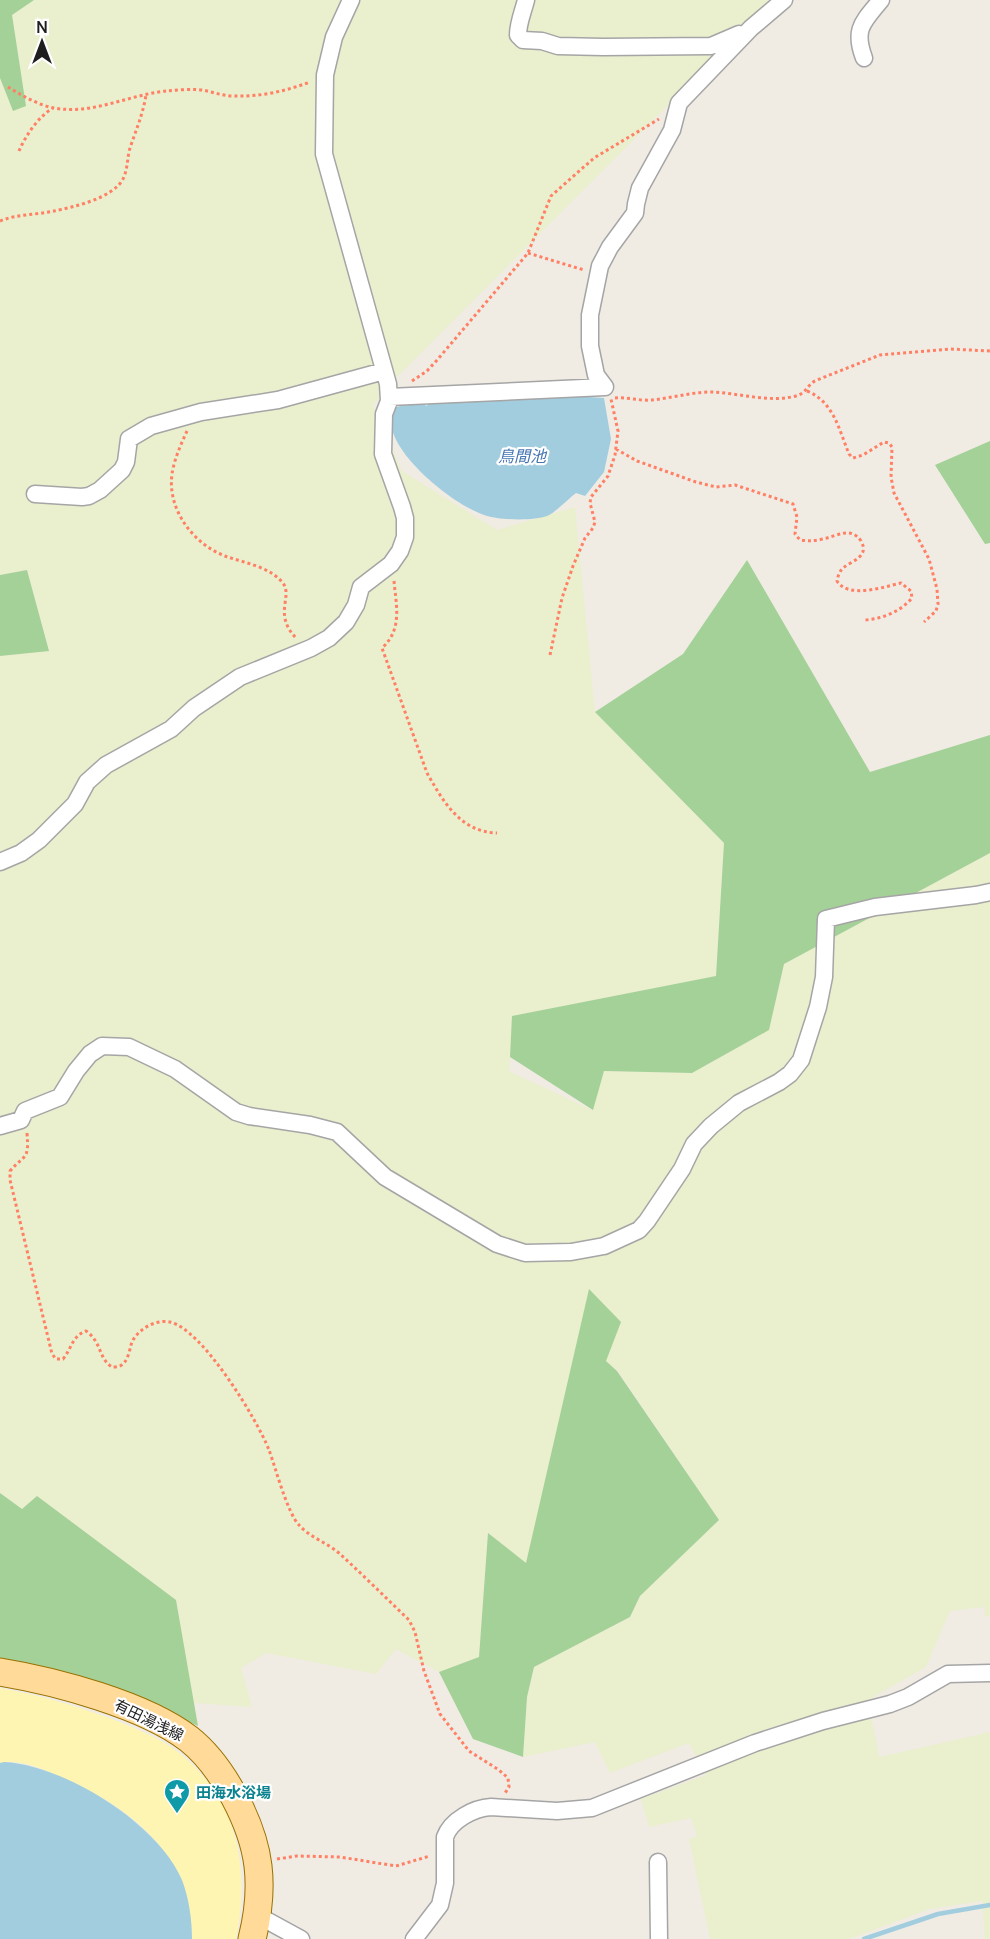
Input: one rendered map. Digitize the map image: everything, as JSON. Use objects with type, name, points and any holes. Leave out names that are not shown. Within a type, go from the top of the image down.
[{"type":"main road","name":"有田湯浅線","points":[[0,1672],[76,1690],[123,1706],[170,1727],[188,1738],[216,1768],[247,1826],[258,1864],[259,1893],[255,1927]]},
{"type":"street","points":[[0,862],[21,853],[39,840],[75,804],[87,782],[106,765],[171,729],[194,708],[240,677],[311,648],[329,638],[352,613],[361,587],[386,569],[403,544],[405,527],[399,498],[383,454],[384,414],[389,394],[325,162],[323,119],[325,75],[334,37],[351,0]]},
{"type":"street","points":[[526,0],[519,22],[518,35],[522,40],[542,41],[568,47],[711,46],[751,28]]},
{"type":"street","points":[[607,393],[596,375],[590,346],[590,315],[597,274],[610,247],[635,213],[640,188],[672,130],[679,103],[751,28],[784,0]]},
{"type":"street","points":[[864,58],[858,42],[859,33],[867,17],[880,0]]},
{"type":"street","points":[[35,494],[89,496],[107,485],[122,470],[126,462],[129,439],[151,426],[201,412],[278,400],[384,371]]},
{"type":"street","points":[[389,394],[607,393]]},
{"type":"street","points":[[0,1126],[21,1120],[25,1111],[60,1097],[90,1054],[102,1046],[129,1047],[175,1069],[236,1112],[337,1132],[385,1177],[497,1244],[525,1253],[571,1252],[604,1246],[639,1230],[682,1169],[694,1143],[711,1126],[739,1103],[790,1074],[801,1060],[818,1008],[824,977],[826,919],[875,908],[990,892]]},
{"type":"street","points":[[414,1939],[440,1905],[445,1883],[447,1852],[445,1837],[452,1826],[471,1813],[484,1807],[557,1811],[592,1808],[755,1743],[823,1721],[890,1704],[908,1697],[948,1674],[990,1673]]},
{"type":"street","points":[[658,1862],[659,1939]]},
{"type":"street","points":[[255,1927],[301,1939]]},
{"type":"path","points":[[8,87],[53,108],[96,108],[165,92],[201,90],[232,96],[252,96],[296,87],[325,75]]},
{"type":"path","points":[[0,221],[62,210],[112,192],[125,175],[146,95]]},
{"type":"path","points":[[389,394],[427,371],[528,254],[551,196],[594,158],[658,120],[679,103]]},
{"type":"path","points":[[19,151],[43,115],[53,108]]},
{"type":"path","points":[[528,254],[597,274]]},
{"type":"path","points":[[807,392],[812,382],[880,355],[935,350],[990,351]]},
{"type":"path","points":[[607,393],[647,400],[713,392],[786,398],[807,392],[817,395],[834,417],[849,454],[853,458],[863,455],[884,442],[890,443],[894,493],[929,559],[937,589],[936,610],[924,622]]},
{"type":"path","points":[[550,655],[562,598],[573,566],[585,538],[594,528],[591,497],[612,468],[618,431],[615,412],[607,393]]},
{"type":"path","points":[[201,412],[186,432],[172,472],[171,482],[176,508],[184,524],[206,545],[224,556],[254,565],[276,576],[283,583],[284,618],[287,628],[299,641],[311,648]]},
{"type":"path","points":[[616,449],[637,461],[696,482],[716,487],[735,485],[793,504],[797,517],[795,534],[800,540],[816,540],[848,532],[856,536],[863,546],[863,551],[861,556],[838,574],[837,581],[840,586],[848,590],[858,590],[901,583],[911,591],[912,598],[881,618],[864,620]]},
{"type":"path","points":[[395,558],[393,574],[397,620],[387,643],[382,648],[410,729],[427,773],[448,809],[469,826],[488,833],[497,833]]},
{"type":"path","points":[[21,1120],[26,1127],[28,1148],[25,1157],[10,1171],[10,1180],[52,1354],[56,1359],[63,1359],[70,1351],[71,1342],[87,1330],[95,1336],[106,1363],[111,1367],[121,1366],[128,1358],[133,1340],[140,1331],[159,1322],[169,1322],[179,1326],[196,1340],[248,1408],[267,1446],[290,1512],[299,1526],[339,1553],[412,1625],[424,1671],[440,1714],[469,1751],[508,1778],[509,1787],[504,1796],[491,1807]]},
{"type":"path","points":[[258,1864],[297,1856],[353,1858],[396,1866],[410,1860],[447,1852]]},
{"type":"green space","points":[[0,0],[34,0],[12,15],[26,106],[13,111],[0,78]]},
{"type":"green space","points":[[34,0],[773,0],[398,376],[373,405],[402,471],[497,530],[575,507],[595,712],[724,843],[716,976],[513,1016],[509,1071],[592,1110],[604,1071],[692,1073],[769,1030],[784,964],[990,853],[990,1616],[984,1617],[985,1607],[950,1611],[926,1667],[868,1700],[879,1757],[990,1732],[990,1939],[985,1939],[982,1901],[930,1909],[849,1939],[710,1939],[689,1839],[697,1836],[691,1818],[649,1827],[641,1799],[706,1775],[689,1743],[610,1773],[595,1742],[523,1757],[527,1697],[534,1667],[630,1617],[640,1596],[719,1520],[618,1371],[606,1361],[580,1355],[526,1564],[488,1533],[479,1657],[439,1672],[396,1649],[376,1674],[266,1653],[241,1668],[252,1707],[194,1703],[176,1600],[37,1496],[22,1509],[0,1493],[0,656],[49,650],[27,570],[0,575],[0,78],[13,111],[12,14]]},
{"type":"green space","points":[[990,441],[990,543],[985,544],[935,465]]},
{"type":"green space","points":[[747,560],[870,772],[990,735],[990,853],[784,964],[769,1030],[692,1073],[604,1071],[593,1110],[510,1057],[512,1016],[716,976],[724,843],[595,712],[683,654]]},
{"type":"green space","points":[[27,570],[49,651],[0,656],[0,575]]},
{"type":"green space","points":[[589,1289],[621,1322],[606,1361],[617,1371],[719,1520],[640,1596],[630,1617],[534,1667],[527,1697],[523,1757],[473,1739],[439,1672],[479,1657],[488,1533],[526,1563]]},
{"type":"green space","points":[[0,1493],[22,1509],[37,1496],[176,1600],[198,1726],[94,1680],[0,1661]]},
{"type":"sand","name":"田海水浴場","points":[[0,1688],[64,1703],[134,1728],[170,1746],[202,1775],[217,1795],[236,1840],[242,1888],[236,1939],[192,1939],[189,1909],[182,1883],[170,1859],[154,1839],[134,1820],[88,1790],[47,1771],[16,1762],[0,1763]]},
{"type":"water","name":"鳥間池","points":[[575,396],[604,398],[611,439],[604,472],[585,496],[576,493],[550,514],[534,519],[487,516],[459,502],[428,478],[402,450],[394,435],[391,422],[394,408],[423,402],[426,406],[436,400]]},
{"type":"water","points":[[0,1763],[54,1774],[80,1786],[131,1818],[170,1859],[182,1880],[190,1909],[192,1939],[0,1939]]},
{"type":"waterway","points":[[864,1939],[938,1914],[990,1905]]},
{"type":"place","name":"田海水浴場","points":[[177,1815]]}]
